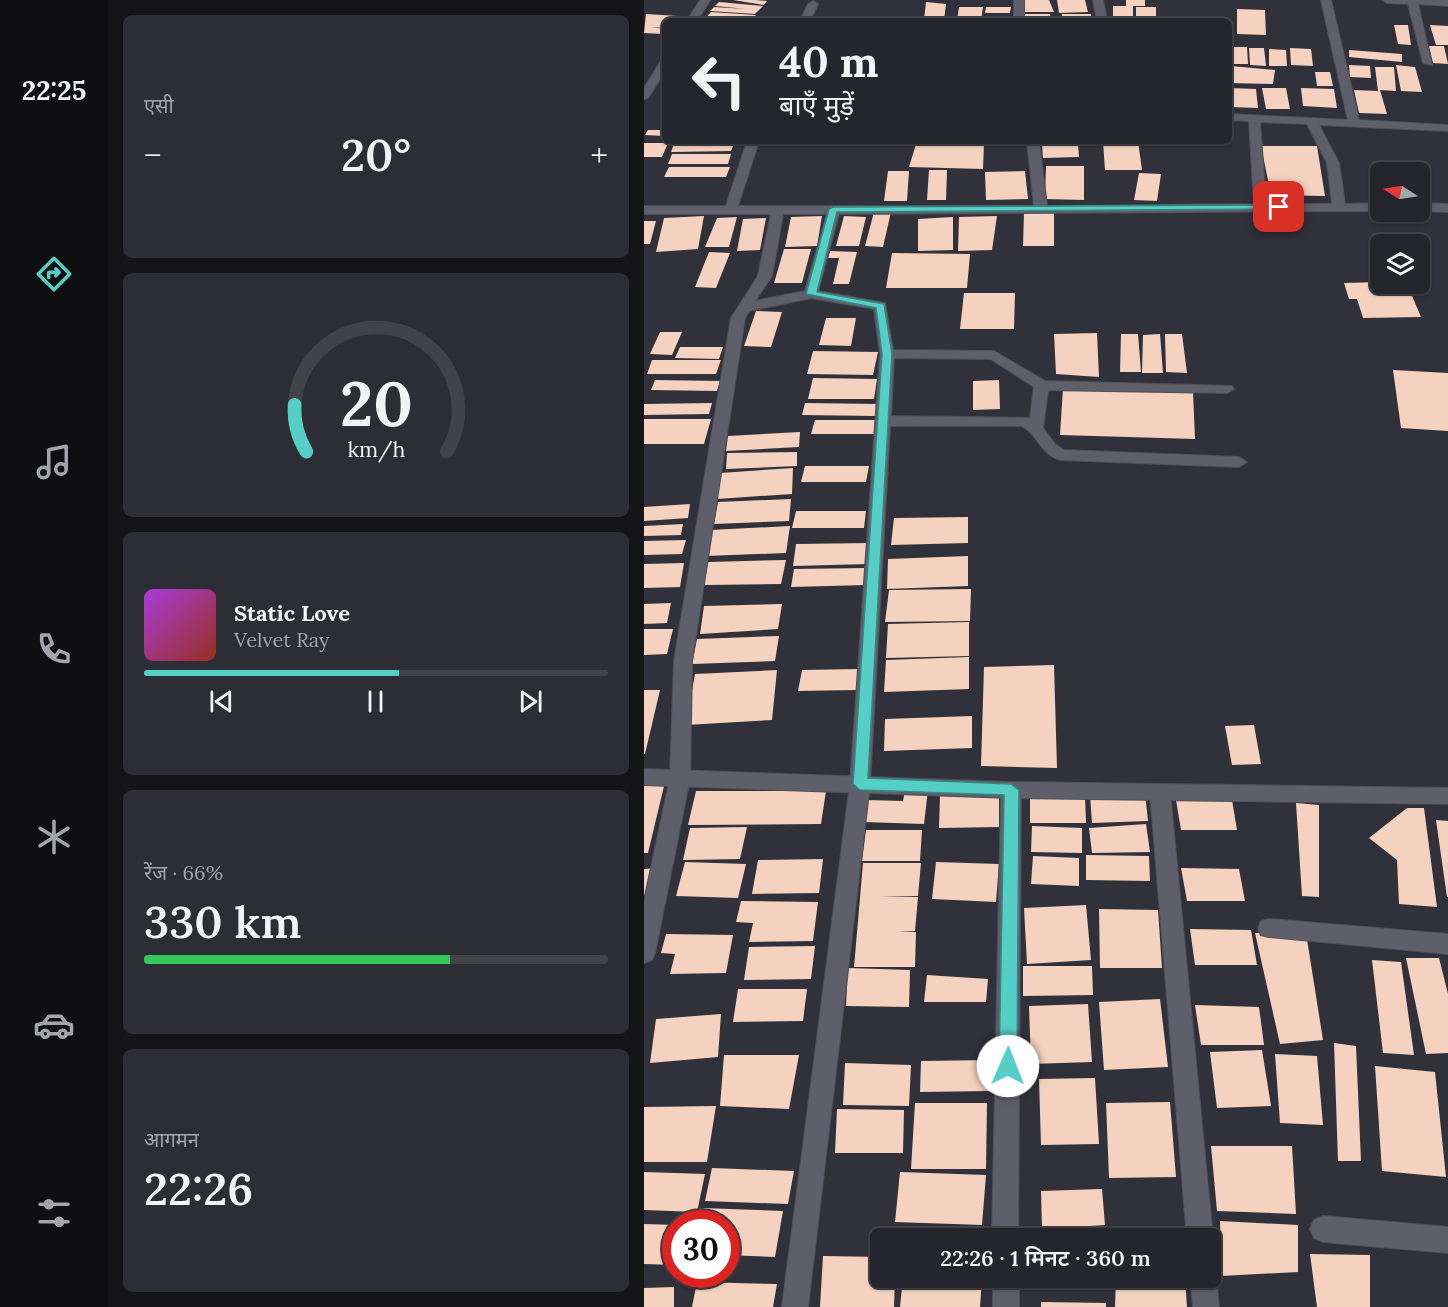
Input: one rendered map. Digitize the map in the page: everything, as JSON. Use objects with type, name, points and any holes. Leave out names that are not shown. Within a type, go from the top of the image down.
[{"type":"street","points":[[694,18],[705,0]]},
{"type":"street","points":[[1019,0],[1019,18]]},
{"type":"street","points":[[1098,0],[1101,18]]},
{"type":"street","points":[[1326,0],[1354,122]]},
{"type":"street","points":[[1387,0],[1448,3]]},
{"type":"street","points":[[1412,1],[1428,63]]},
{"type":"street","points":[[806,18],[813,4]]},
{"type":"street","points":[[644,96],[662,68]]},
{"type":"street","points":[[1232,117],[1448,128]]},
{"type":"street","points":[[1254,118],[1259,208]]},
{"type":"street","points":[[1310,120],[1333,163],[1338,207]]},
{"type":"street","points":[[731,209],[752,144]]},
{"type":"street","points":[[1033,144],[1041,210]]},
{"type":"street","points":[[644,210],[1370,207]]},
{"type":"street","points":[[1430,207],[1448,208]]},
{"type":"street","points":[[644,953],[680,777],[683,661],[738,318],[765,276],[778,209]]},
{"type":"street","points":[[811,294],[833,209]]},
{"type":"street","points":[[743,309],[811,294],[880,306],[887,354],[860,784],[795,1307]]},
{"type":"street","points":[[887,354],[994,355],[1041,385],[1227,389]]},
{"type":"street","points":[[1041,385],[1037,426],[1051,451],[1061,455],[1239,462]]},
{"type":"street","points":[[883,421],[1025,421],[1037,426]]},
{"type":"street","points":[[644,777],[1011,790],[1448,796]]},
{"type":"street","points":[[1006,1228],[1011,790]]},
{"type":"street","points":[[1160,792],[1199,1228]]},
{"type":"street","points":[[1269,928],[1448,944]]},
{"type":"street","points":[[1323,1229],[1448,1240]]},
{"type":"street","points":[[1006,1288],[1006,1307]]},
{"type":"street","points":[[1204,1288],[1206,1307]]},
{"type":"building","points":[[733,0],[755,0],[767,1],[764,5]]},
{"type":"building","points":[[1025,0],[1049,0],[1054,12],[1025,12]]},
{"type":"building","points":[[1057,0],[1085,0],[1088,12],[1059,13]]},
{"type":"building","points":[[1126,0],[1145,0],[1145,6],[1133,6],[1133,18],[1113,18],[1113,6],[1126,6]]},
{"type":"building","points":[[719,2],[763,6],[755,14],[710,11],[714,7],[746,9],[715,6]]},
{"type":"building","points":[[926,2],[946,4],[944,18],[924,18]]},
{"type":"building","points":[[959,7],[983,7],[981,18],[957,18]]},
{"type":"building","points":[[986,7],[1011,7],[1010,13],[985,13]]},
{"type":"building","points":[[1136,7],[1156,7],[1156,18],[1136,18]]},
{"type":"building","points":[[1237,9],[1265,10],[1266,35],[1237,34]]},
{"type":"building","points":[[711,12],[756,15],[753,18],[706,18]]},
{"type":"building","points":[[646,14],[678,16],[662,18],[662,28],[651,27],[662,29],[662,34],[644,33]]},
{"type":"building","points":[[1021,14],[1050,14],[1051,18],[1021,18]]},
{"type":"building","points":[[1062,14],[1091,14],[1092,18],[1062,18]]},
{"type":"building","points":[[1394,25],[1408,25],[1411,45],[1398,44]]},
{"type":"building","points":[[1430,25],[1449,26],[1449,45],[1436,45]]},
{"type":"building","points":[[1429,46],[1444,46],[1448,64],[1433,63]]},
{"type":"building","points":[[1232,47],[1247,47],[1248,64],[1232,64]]},
{"type":"building","points":[[1249,48],[1264,48],[1266,66],[1250,65]]},
{"type":"building","points":[[1290,48],[1311,49],[1313,66],[1291,65]]},
{"type":"building","points":[[1269,49],[1286,50],[1287,66],[1269,66]]},
{"type":"building","points":[[1349,50],[1402,54],[1402,62],[1349,57]]},
{"type":"building","points":[[1349,65],[1370,66],[1371,78],[1350,77]]},
{"type":"building","points":[[1396,65],[1415,67],[1422,92],[1401,91]]},
{"type":"building","points":[[1232,66],[1275,70],[1273,84],[1232,83]]},
{"type":"building","points":[[1375,67],[1394,67],[1396,91],[1380,90],[1387,114],[1359,113],[1354,90],[1378,91]]},
{"type":"building","points":[[1315,72],[1330,72],[1333,86],[1317,86]]},
{"type":"building","points":[[1232,88],[1256,89],[1258,108],[1232,107]]},
{"type":"building","points":[[1262,88],[1286,88],[1290,109],[1266,109]]},
{"type":"building","points":[[1301,88],[1334,89],[1337,108],[1303,106]]},
{"type":"building","points":[[648,130],[662,130],[662,136],[645,135]]},
{"type":"building","points":[[644,143],[668,144],[662,157],[644,157]]},
{"type":"building","points":[[674,144],[734,144],[731,151],[671,152]]},
{"type":"building","points":[[916,144],[984,144],[983,169],[909,167]]},
{"type":"building","points":[[1042,144],[1078,144],[1079,157],[1043,158]]},
{"type":"building","points":[[1103,144],[1138,144],[1142,170],[1105,170]]},
{"type":"building","points":[[1261,146],[1317,146],[1325,196],[1271,195]]},
{"type":"building","points":[[672,154],[731,154],[728,164],[668,164]]},
{"type":"building","points":[[1046,166],[1084,166],[1084,200],[1045,199]]},
{"type":"building","points":[[669,167],[730,167],[726,177],[664,177]]},
{"type":"building","points":[[929,170],[947,170],[946,200],[927,200]]},
{"type":"building","points":[[888,171],[909,171],[907,201],[884,201]]},
{"type":"building","points":[[1025,171],[1028,199],[986,200],[985,172]]},
{"type":"building","points":[[1139,173],[1161,174],[1157,201],[1134,200]]},
{"type":"building","points":[[874,212],[891,212],[883,247],[865,246]]},
{"type":"building","points":[[1024,213],[1054,213],[1054,246],[1023,246]]},
{"type":"building","points":[[704,216],[698,249],[656,252],[664,218]]},
{"type":"building","points":[[822,216],[817,246],[785,247],[791,217]]},
{"type":"building","points":[[844,216],[866,217],[859,246],[836,246]]},
{"type":"building","points":[[997,216],[992,250],[958,251],[959,217]]},
{"type":"building","points":[[737,217],[729,247],[705,247],[717,218]]},
{"type":"building","points":[[953,217],[953,250],[918,251],[918,219]]},
{"type":"building","points":[[766,218],[760,250],[737,251],[743,219]]},
{"type":"building","points":[[644,221],[656,221],[650,244],[644,244]]},
{"type":"building","points":[[784,249],[811,249],[802,283],[774,283]]},
{"type":"building","points":[[830,251],[857,252],[849,284],[833,284],[839,258],[828,258]]},
{"type":"building","points":[[709,252],[730,253],[716,288],[695,287]]},
{"type":"building","points":[[892,253],[970,254],[967,288],[886,288]]},
{"type":"building","points":[[1370,282],[1370,294],[1411,294],[1421,317],[1363,318],[1357,299],[1349,299],[1344,283]]},
{"type":"building","points":[[964,293],[1015,293],[1014,329],[960,329]]},
{"type":"building","points":[[756,311],[782,312],[771,347],[744,346]]},
{"type":"building","points":[[826,318],[856,318],[851,346],[819,345]]},
{"type":"building","points":[[660,332],[682,332],[672,355],[650,354]]},
{"type":"building","points":[[1097,333],[1099,377],[1056,374],[1054,334]]},
{"type":"building","points":[[1121,334],[1138,334],[1141,372],[1120,372]]},
{"type":"building","points":[[1160,334],[1163,373],[1142,373],[1143,335]]},
{"type":"building","points":[[1165,334],[1182,334],[1187,373],[1166,372]]},
{"type":"building","points":[[680,347],[723,347],[719,359],[675,358]]},
{"type":"building","points":[[813,351],[878,352],[873,375],[807,374]]},
{"type":"building","points":[[652,360],[721,360],[716,374],[647,374]]},
{"type":"building","points":[[1393,370],[1449,373],[1449,431],[1401,428]]},
{"type":"building","points":[[813,378],[877,379],[874,399],[808,399]]},
{"type":"building","points":[[655,380],[720,381],[717,391],[651,390]]},
{"type":"building","points":[[999,380],[1000,409],[973,410],[973,381]]},
{"type":"building","points":[[1063,388],[1193,392],[1195,439],[1060,435]]},
{"type":"building","points":[[712,403],[709,414],[644,415],[644,404]]},
{"type":"building","points":[[805,403],[878,404],[875,416],[802,415]]},
{"type":"building","points":[[644,419],[711,419],[704,444],[644,444]]},
{"type":"building","points":[[815,420],[878,420],[875,434],[811,434]]},
{"type":"building","points":[[800,432],[799,447],[726,451],[728,436]]},
{"type":"building","points":[[797,452],[797,466],[726,469],[727,453]]},
{"type":"building","points":[[805,466],[869,466],[866,482],[801,482]]},
{"type":"building","points":[[793,468],[792,494],[717,499],[720,473]]},
{"type":"building","points":[[791,499],[789,521],[714,524],[718,502]]},
{"type":"building","points":[[690,504],[688,518],[644,521],[644,507]]},
{"type":"building","points":[[796,511],[866,511],[864,528],[792,528]]},
{"type":"building","points":[[968,517],[968,543],[891,545],[894,518]]},
{"type":"building","points":[[683,524],[681,535],[644,536],[644,526]]},
{"type":"building","points":[[790,526],[786,553],[705,556],[710,530]]},
{"type":"building","points":[[686,540],[682,554],[644,555],[644,541]]},
{"type":"building","points":[[871,543],[869,564],[793,566],[796,544]]},
{"type":"building","points":[[968,556],[968,586],[887,589],[888,559]]},
{"type":"building","points":[[786,560],[781,584],[704,585],[708,562]]},
{"type":"building","points":[[684,563],[680,587],[644,588],[644,564]]},
{"type":"building","points":[[867,568],[866,585],[791,587],[794,569]]},
{"type":"building","points":[[971,589],[970,621],[885,622],[889,590]]},
{"type":"building","points":[[671,603],[667,623],[644,624],[644,604]]},
{"type":"building","points":[[782,604],[778,629],[700,634],[704,606]]},
{"type":"building","points":[[969,622],[969,656],[886,658],[888,624]]},
{"type":"building","points":[[644,629],[673,629],[667,654],[644,655]]},
{"type":"building","points":[[779,636],[775,661],[692,664],[697,639]]},
{"type":"building","points":[[969,657],[969,689],[884,692],[886,660]]},
{"type":"building","points":[[1054,665],[1057,768],[981,766],[984,667]]},
{"type":"building","points":[[858,669],[856,690],[798,691],[802,670]]},
{"type":"building","points":[[777,670],[772,720],[686,725],[695,674]]},
{"type":"building","points":[[644,690],[660,690],[645,754],[644,754]]},
{"type":"building","points":[[972,716],[972,748],[884,751],[885,719]]},
{"type":"building","points":[[1254,725],[1261,764],[1232,765],[1225,726]]},
{"type":"building","points":[[665,782],[648,853],[644,853],[644,783]]},
{"type":"building","points":[[905,790],[928,790],[924,824],[863,822],[866,800],[903,801]]},
{"type":"building","points":[[696,791],[826,791],[821,824],[688,825]]},
{"type":"building","points":[[1145,793],[1148,821],[1092,823],[1090,795]]},
{"type":"building","points":[[999,794],[999,827],[939,828],[940,795]]},
{"type":"building","points":[[1030,795],[1085,795],[1086,823],[1030,823]]},
{"type":"building","points":[[1176,800],[1232,800],[1237,830],[1181,830]]},
{"type":"building","points":[[1296,803],[1319,805],[1319,897],[1302,896]]},
{"type":"building","points":[[1407,808],[1424,808],[1437,907],[1399,904],[1397,860],[1369,838]]},
{"type":"building","points":[[1436,820],[1449,821],[1449,897],[1447,897]]},
{"type":"building","points":[[1146,824],[1150,852],[1092,853],[1089,828]]},
{"type":"building","points":[[1032,826],[1082,828],[1082,853],[1031,852]]},
{"type":"building","points":[[747,827],[740,859],[683,860],[690,828]]},
{"type":"building","points":[[866,830],[922,830],[920,861],[862,861]]},
{"type":"building","points":[[1086,855],[1149,856],[1150,881],[1086,880]]},
{"type":"building","points":[[1033,856],[1079,858],[1079,886],[1031,884]]},
{"type":"building","points":[[823,859],[819,893],[752,894],[758,860]]},
{"type":"building","points":[[685,862],[746,864],[738,898],[676,896]]},
{"type":"building","points":[[936,862],[999,864],[996,902],[932,899]]},
{"type":"building","points":[[863,863],[921,863],[918,896],[880,896],[918,897],[915,931],[898,931],[916,932],[915,967],[854,967]]},
{"type":"building","points":[[657,868],[644,932],[644,869]]},
{"type":"building","points":[[1181,868],[1239,869],[1245,901],[1187,901]]},
{"type":"building","points":[[741,901],[818,902],[813,941],[749,942],[753,923],[736,922]]},
{"type":"building","points":[[1086,905],[1091,960],[1027,964],[1024,908]]},
{"type":"building","points":[[1099,909],[1158,910],[1162,968],[1100,968]]},
{"type":"building","points":[[1190,929],[1251,930],[1257,965],[1195,965]]},
{"type":"building","points":[[1255,933],[1306,933],[1323,1040],[1280,1044]]},
{"type":"building","points":[[666,934],[733,935],[726,973],[670,974],[675,954],[661,953]]},
{"type":"building","points":[[815,946],[811,979],[744,980],[749,947]]},
{"type":"building","points":[[1406,958],[1439,958],[1449,998],[1449,1053],[1426,1054]]},
{"type":"building","points":[[1372,960],[1401,962],[1414,1055],[1383,1053]]},
{"type":"building","points":[[1023,966],[1092,966],[1093,995],[1023,996]]},
{"type":"building","points":[[848,968],[910,970],[909,1007],[846,1006]]},
{"type":"building","points":[[927,975],[988,979],[986,1002],[924,1002]]},
{"type":"building","points":[[738,989],[807,989],[803,1021],[733,1022]]},
{"type":"building","points":[[1160,999],[1168,1067],[1104,1070],[1099,1002]]},
{"type":"building","points":[[1088,1004],[1092,1062],[1031,1064],[1029,1006]]},
{"type":"building","points":[[1195,1005],[1259,1007],[1264,1045],[1201,1045]]},
{"type":"building","points":[[721,1014],[718,1057],[650,1063],[656,1019]]},
{"type":"building","points":[[1334,1043],[1356,1046],[1361,1161],[1338,1161]]},
{"type":"building","points":[[1262,1050],[1271,1106],[1217,1108],[1210,1052]]},
{"type":"building","points":[[1275,1054],[1317,1056],[1323,1125],[1280,1123]]},
{"type":"building","points":[[724,1055],[799,1055],[789,1109],[720,1106]]},
{"type":"building","points":[[992,1060],[991,1091],[920,1092],[921,1061]]},
{"type":"building","points":[[845,1063],[911,1065],[909,1106],[843,1105]]},
{"type":"building","points":[[1375,1066],[1435,1072],[1446,1177],[1382,1171]]},
{"type":"building","points":[[1095,1078],[1099,1144],[1041,1145],[1039,1079]]},
{"type":"building","points":[[1170,1102],[1176,1177],[1109,1178],[1106,1103]]},
{"type":"building","points":[[915,1103],[987,1103],[986,1169],[911,1169]]},
{"type":"building","points":[[716,1106],[707,1162],[644,1162],[644,1107]]},
{"type":"building","points":[[837,1109],[904,1110],[903,1153],[835,1153]]},
{"type":"building","points":[[1211,1146],[1292,1146],[1296,1214],[1217,1211]]},
{"type":"building","points":[[712,1168],[794,1171],[788,1204],[705,1201]]},
{"type":"building","points":[[644,1172],[705,1174],[697,1210],[644,1210]]},
{"type":"building","points":[[900,1172],[986,1175],[982,1225],[895,1222]]},
{"type":"building","points":[[1102,1189],[1105,1225],[1042,1228],[1041,1191]]},
{"type":"building","points":[[703,1208],[783,1211],[775,1257],[740,1256],[740,1210],[703,1210]]},
{"type":"building","points":[[1220,1221],[1298,1225],[1298,1272],[1221,1276]]},
{"type":"building","points":[[644,1224],[662,1225],[662,1265],[644,1264]]},
{"type":"building","points":[[901,1226],[958,1228],[901,1228]]},
{"type":"building","points":[[1310,1254],[1370,1255],[1370,1307],[1317,1307]]},
{"type":"building","points":[[823,1256],[870,1257],[870,1288],[895,1288],[894,1307],[820,1307]]},
{"type":"building","points":[[740,1283],[777,1284],[773,1307],[692,1307],[696,1288],[740,1288]]},
{"type":"building","points":[[644,1288],[674,1288],[674,1307],[644,1307]]},
{"type":"building","points":[[902,1288],[981,1288],[980,1307],[900,1307]]},
{"type":"building","points":[[1116,1288],[1186,1288],[1187,1307],[1115,1307]]},
{"type":"building","points":[[1041,1302],[1106,1303],[1106,1307],[1041,1307]]},
{"type":"route","points":[[1008,1066],[1012,899],[1011,790],[860,784],[887,354],[880,306],[811,294],[833,209],[1041,210],[1279,207]]}]
